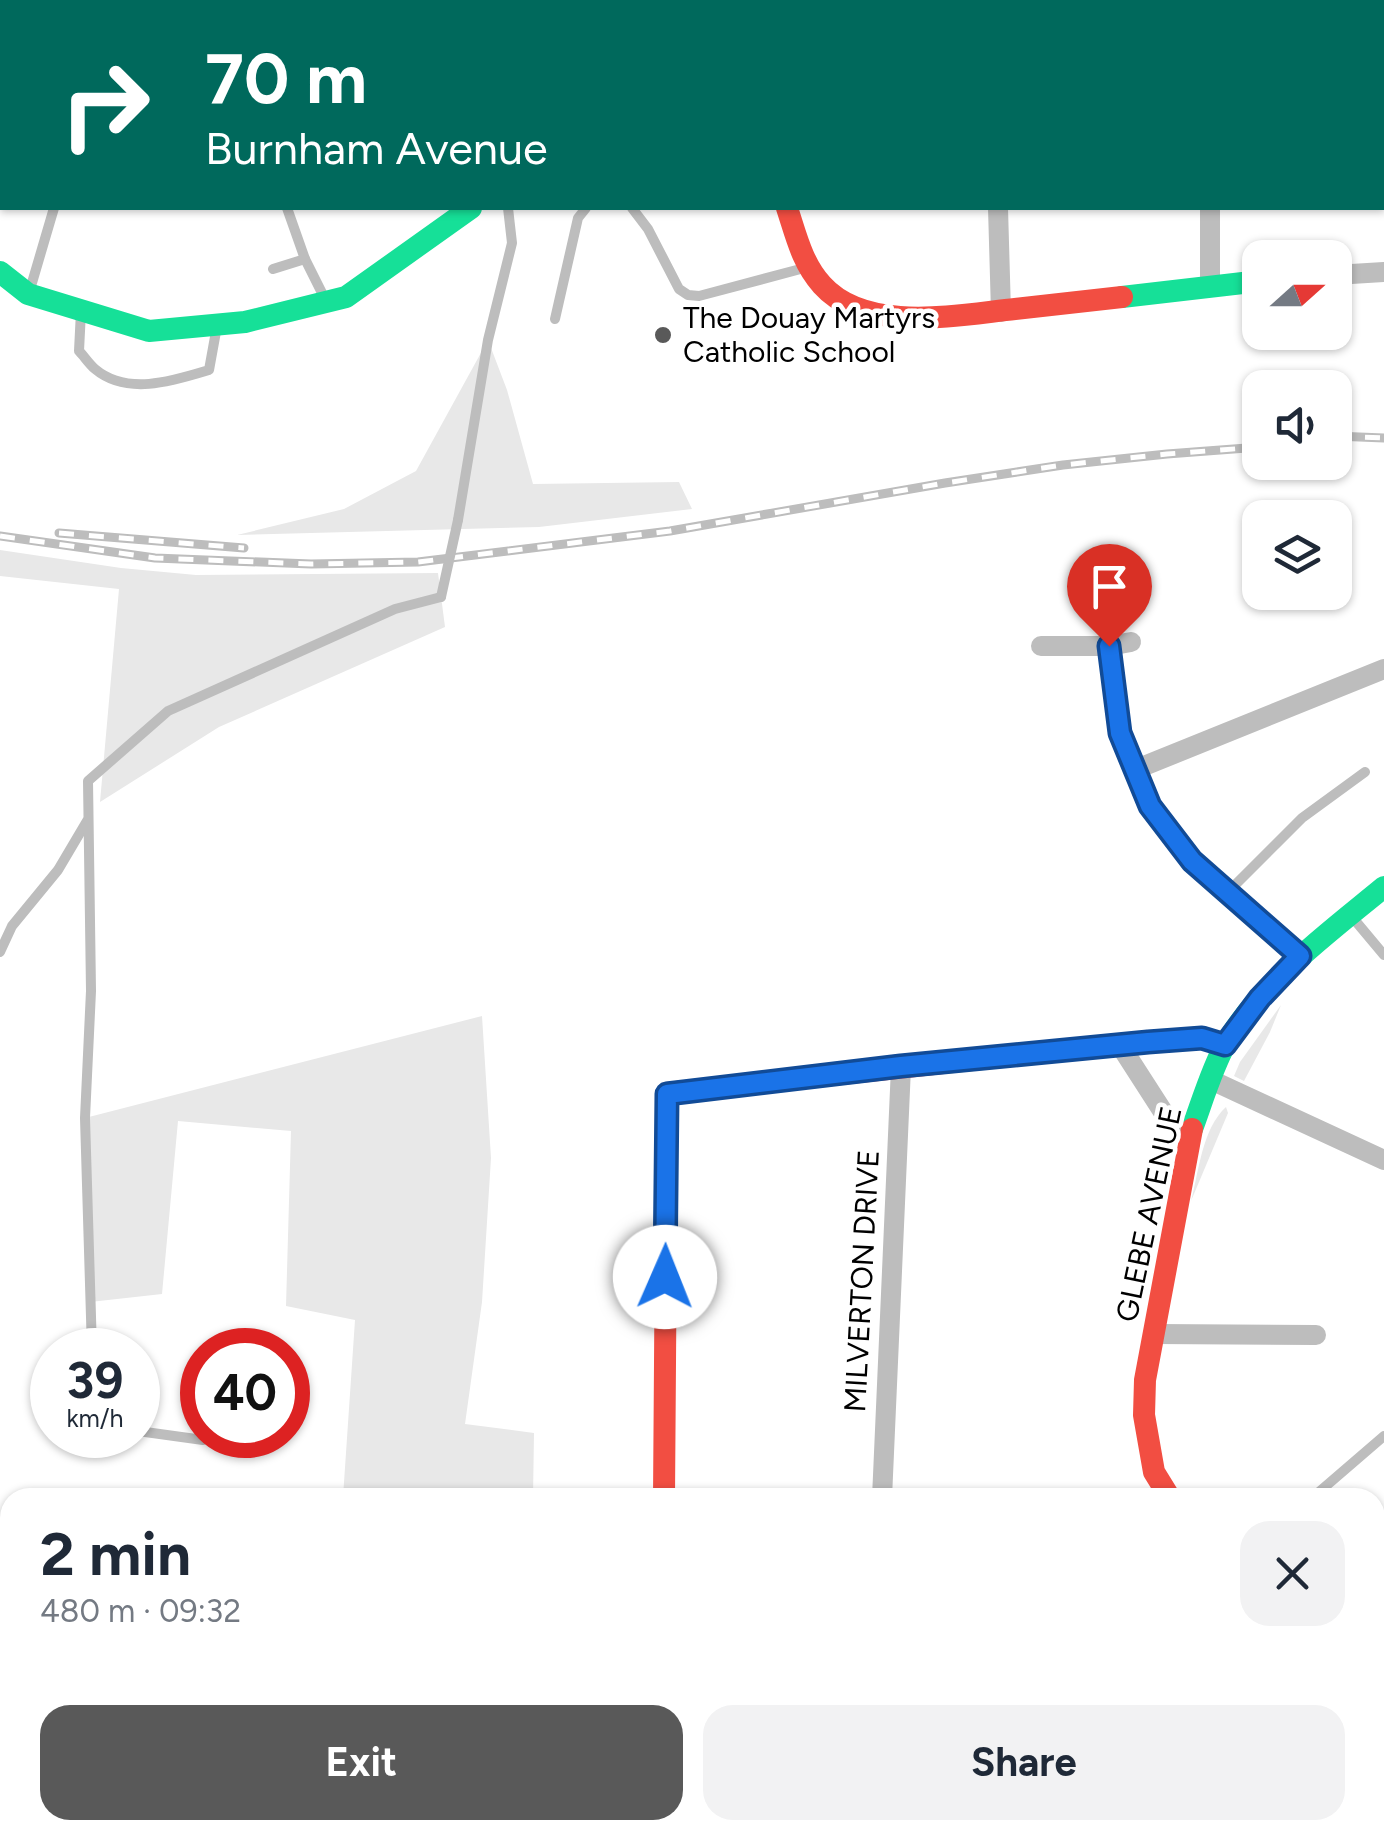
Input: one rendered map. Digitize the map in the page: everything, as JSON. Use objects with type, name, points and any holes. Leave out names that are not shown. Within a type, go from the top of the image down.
[{"type":"street","points":[[0,272],[28,294],[150,331],[245,322],[346,297],[468,210]]},
{"type":"street","points":[[788,210],[802,256],[818,282],[839,300],[866,313],[897,318],[1001,312],[1242,283]]},
{"type":"street","points":[[998,210],[1001,312]]},
{"type":"street","points":[[1210,210],[1210,286]]},
{"type":"street","points":[[1352,274],[1384,272]]},
{"type":"street","points":[[1041,646],[1109,646],[1131,642]]},
{"type":"street","points":[[1109,646],[1120,733],[1150,806],[1192,861],[1300,956]]},
{"type":"street","points":[[1134,770],[1384,669]]},
{"type":"street","name":"GLEBE AVENUE","points":[[1164,1488],[1154,1472],[1144,1416],[1144,1380],[1190,1131],[1225,1045],[1260,998],[1300,956],[1384,887]]},
{"type":"street","points":[[664,1488],[667,1094],[1120,1045],[1202,1038],[1225,1045]]},
{"type":"street","points":[[1120,1045],[1166,1118],[1190,1131]]},
{"type":"street","name":"MILVERTON DRIVE","points":[[882,1488],[901,1066]]},
{"type":"street","points":[[1211,1080],[1384,1160]]},
{"type":"street","points":[[1155,1334],[1316,1335]]},
{"type":"lane","points":[[28,294],[53,210]]},
{"type":"lane","points":[[288,210],[326,302]]},
{"type":"lane","points":[[91,1328],[85,1118],[91,991],[88,781],[168,711],[394,609],[442,597],[488,340],[512,242],[508,210]]},
{"type":"lane","points":[[555,318],[578,218],[584,210]]},
{"type":"lane","points":[[634,210],[648,229],[679,290],[688,295],[699,296],[809,267]]},
{"type":"lane","points":[[273,269],[306,259]]},
{"type":"lane","points":[[81,310],[79,351],[96,370],[128,385],[170,382],[209,370],[217,325]]},
{"type":"lane","points":[[1228,892],[1302,818],[1365,772]]},
{"type":"lane","points":[[0,952],[12,926],[58,870],[88,820]]},
{"type":"lane","points":[[1349,914],[1384,955]]},
{"type":"lane","points":[[1324,1488],[1384,1436]]},
{"type":"shaded area","points":[[488,340],[507,390],[533,484],[679,482],[692,509],[539,527],[237,535],[344,509],[416,471]]},
{"type":"shaded area","points":[[0,550],[196,575],[438,573],[445,627],[219,727],[100,802],[119,589],[0,576]]},
{"type":"shaded area","points":[[1281,1005],[1244,1081],[1234,1076],[1240,1062]]},
{"type":"shaded area","points":[[482,1016],[491,1158],[482,1302],[465,1424],[534,1433],[533,1488],[344,1488],[355,1320],[286,1306],[291,1131],[178,1121],[162,1294],[90,1302],[85,1118]]},
{"type":"shaded area","points":[[1226,1107],[1228,1113],[1191,1201],[1206,1138]]},
{"type":"railway","points":[[1352,437],[1384,438]]},
{"type":"railway","points":[[0,536],[155,558],[311,564],[418,562],[670,531],[1063,465],[1242,448]]},
{"type":"railway","points":[[59,533],[244,548]]},
{"type":"traffic: fast","points":[[0,272],[28,294],[149,331],[245,322],[346,297],[468,210]]},
{"type":"traffic: fast","points":[[1122,297],[1242,283]]},
{"type":"traffic: fast","points":[[1192,1129],[1226,1043],[1259,998],[1298,959],[1384,887]]},
{"type":"traffic: slow","points":[[943,1063],[1202,1037],[1225,1045]]},
{"type":"traffic: jam","points":[[788,210],[800,248],[815,276],[841,300],[863,310],[887,316],[940,317],[1122,297]]},
{"type":"traffic: jam","points":[[664,1488],[667,1093],[943,1063]]},
{"type":"traffic: jam","points":[[1164,1488],[1154,1472],[1144,1415],[1145,1380],[1192,1129]]},
{"type":"place","name":"The Douay Martyrs Catholic School","points":[[663,335]]},
{"type":"route","points":[[665,1277],[667,1094],[1148,1042],[1202,1038],[1225,1045],[1260,998],[1300,956],[1192,861],[1150,806],[1120,733],[1109,646]]}]
